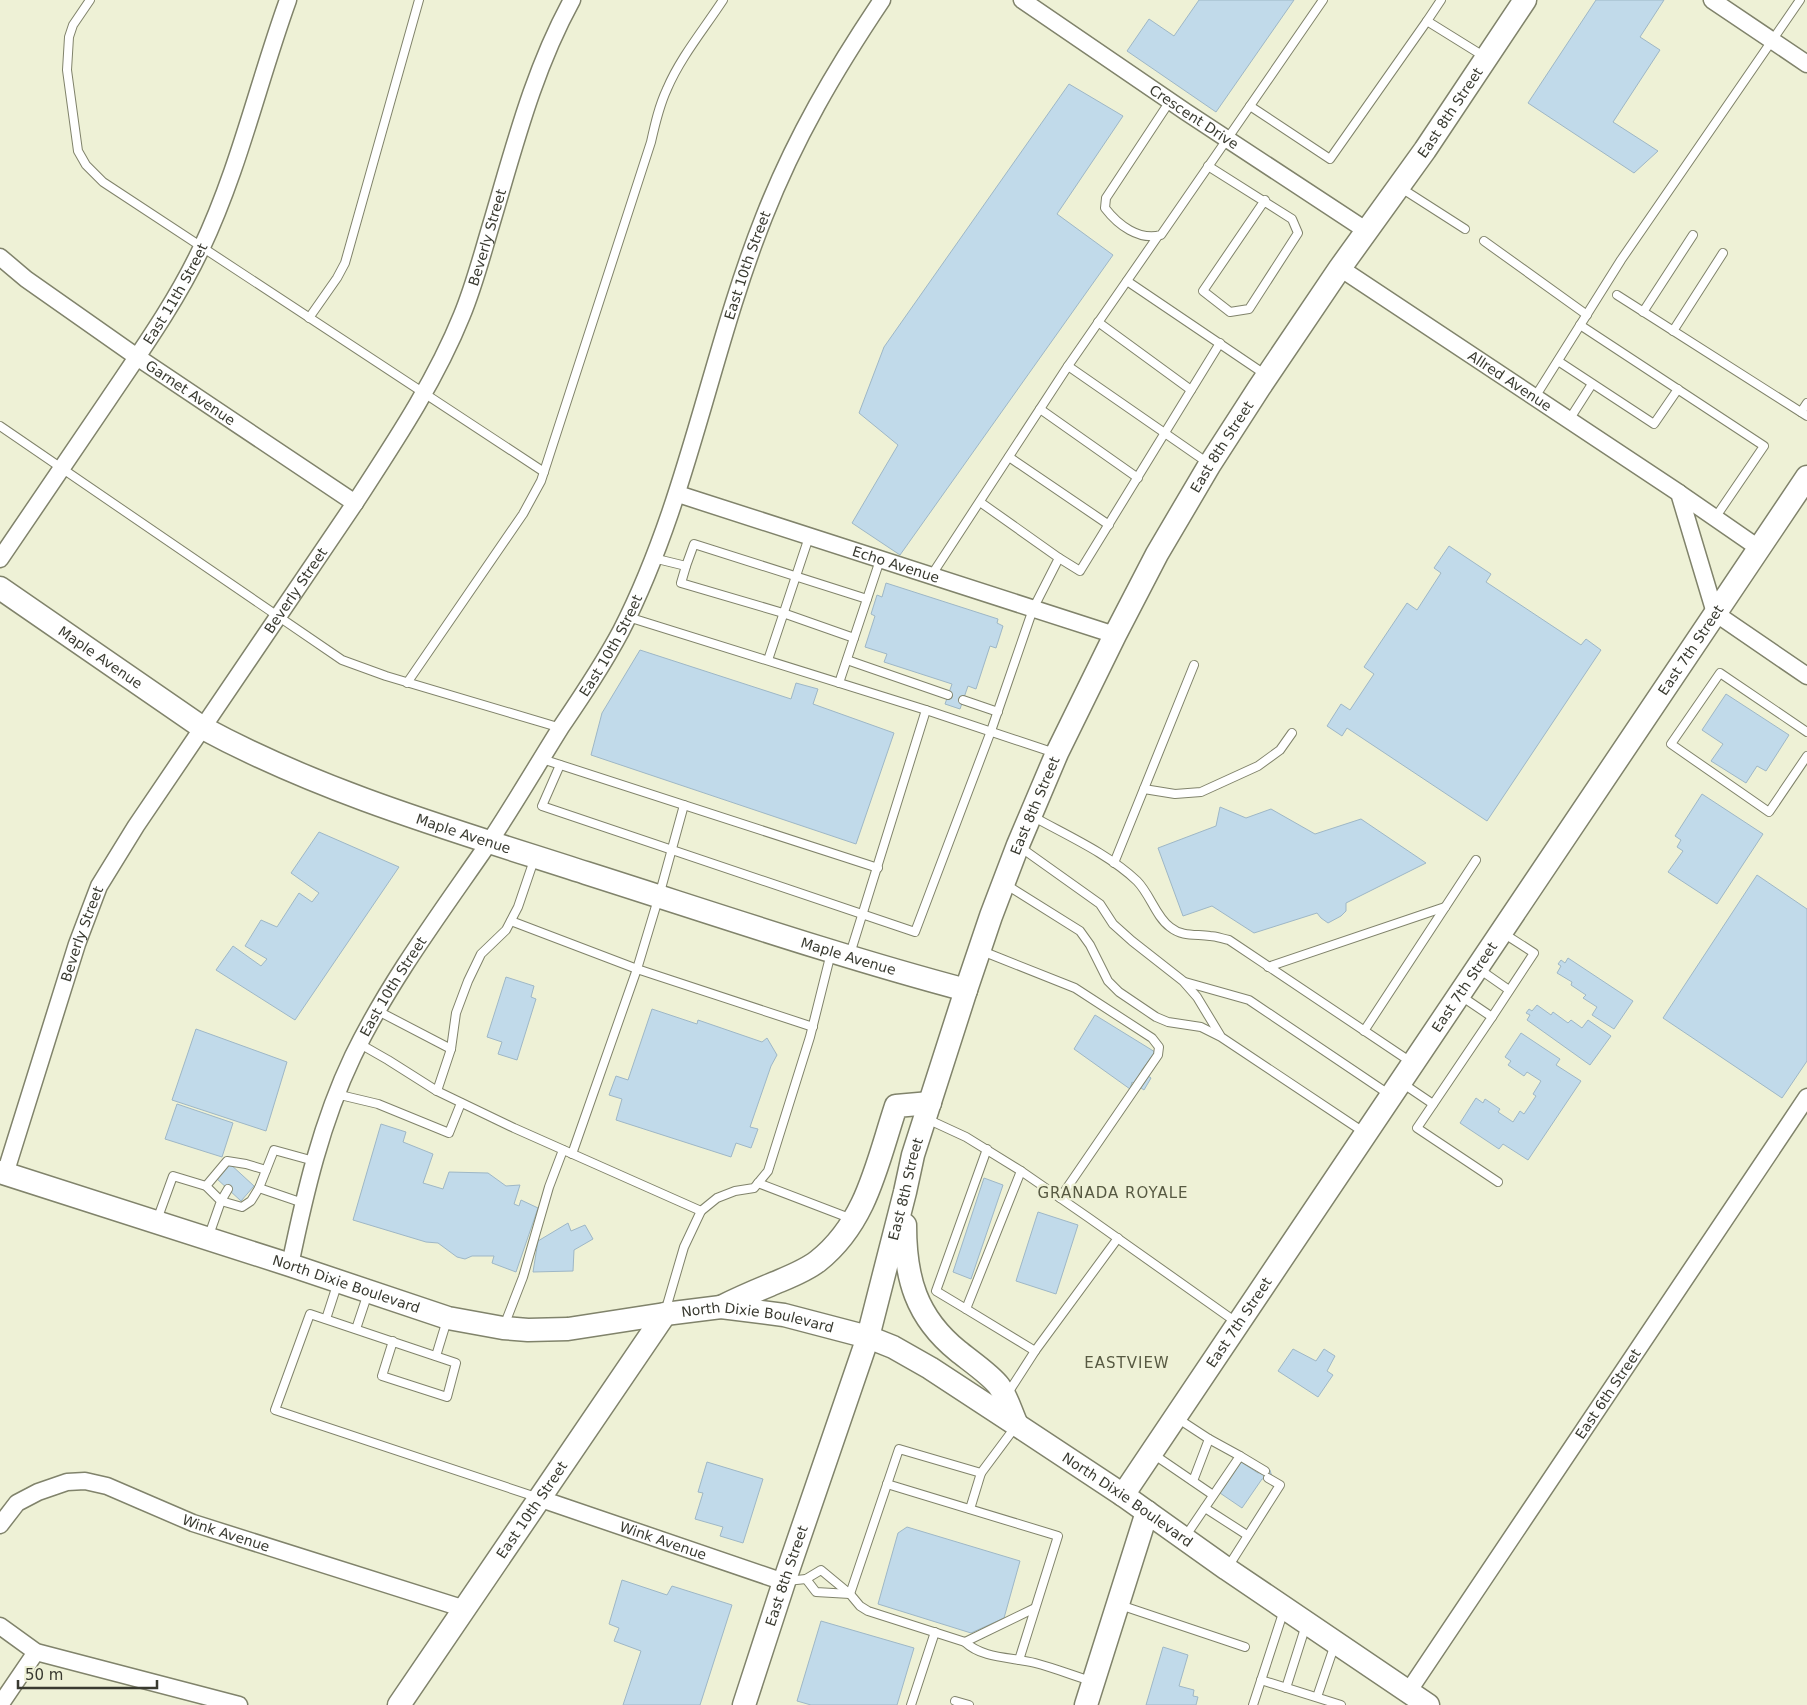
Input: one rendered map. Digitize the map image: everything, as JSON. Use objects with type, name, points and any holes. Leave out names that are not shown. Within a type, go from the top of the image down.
[{"type":"main road","name":"East 8th Street","points":[[744,1705],[795,1580],[868,1337],[913,1155],[979,950],[1018,845],[1057,753],[1160,548],[1210,464],[1340,268],[1400,187],[1526,0]]},
{"type":"main road","name":"East 7th Street","points":[[1123,1495],[1807,477]]},
{"type":"main road","name":"Maple Avenue","points":[[0,588],[203,728],[302,776],[361,799],[489,842],[841,954],[966,990]]},
{"type":"main road","points":[[721,1307],[798,1273],[818,1261],[846,1233],[863,1205],[873,1181],[896,1106],[928,1111]]},
{"type":"main road","name":"North Dixie Boulevard","points":[[3,1173],[448,1318],[503,1328],[528,1330],[568,1329],[721,1307],[784,1315],[868,1337],[893,1347],[930,1368],[1017,1424],[1422,1701]]},
{"type":"main road","points":[[905,1192],[905,1253],[916,1300],[931,1323],[949,1344],[998,1384],[1006,1397],[1017,1424]]},
{"type":"main road","name":"East 10th Street","points":[[399,1705],[541,1499],[665,1314]]},
{"type":"main road","points":[[1086,1705],[1147,1512]]},
{"type":"street","name":"East 11th Street","points":[[0,559],[138,357],[202,247],[217,216],[236,164],[288,0]]},
{"type":"street","name":"Beverly Street","points":[[3,1173],[76,944],[99,886],[136,826],[355,503],[435,372],[462,316],[477,274],[537,74],[558,26],[572,0]]},
{"type":"street","name":"East 10th Street","points":[[290,1265],[314,1161],[336,1094],[360,1044],[418,945],[489,842],[597,674],[628,616],[678,494],[740,284],[764,219],[787,164],[817,103],[848,50],[882,0]]},
{"type":"street","name":"Crescent Drive","points":[[1022,0],[1170,101],[1367,231]]},
{"type":"street","points":[[1712,0],[1807,64]]},
{"type":"street","name":"Garnet Avenue","points":[[0,256],[26,279],[138,357],[355,503]]},
{"type":"street","name":"Allred Avenue","points":[[1340,268],[1679,493],[1760,549]]},
{"type":"street","points":[[1679,493],[1715,614],[1807,676]]},
{"type":"street","name":"Echo Avenue","points":[[678,494],[1115,635]]},
{"type":"street","name":"East 6th Street","points":[[1422,1701],[1807,1097]]},
{"type":"street","name":"Wink Avenue","points":[[0,1525],[17,1503],[38,1492],[67,1482],[85,1481],[107,1486],[193,1523],[465,1609]]},
{"type":"street","name":"Wink Avenue","points":[[541,1499],[795,1580]]},
{"type":"street","points":[[0,1626],[36,1652],[239,1705]]},
{"type":"street","points":[[0,1705],[36,1652]]},
{"type":"lane","points":[[90,0],[73,25],[68,42],[67,70],[78,151],[86,165],[103,182],[544,472]]},
{"type":"lane","points":[[310,318],[345,263],[419,0]]},
{"type":"lane","points":[[407,682],[534,496],[544,472],[642,170],[660,106],[679,66],[723,0]]},
{"type":"lane","points":[[1170,101],[1106,198],[1105,208],[1112,216],[1138,236],[1153,238],[1161,235],[1323,0]]},
{"type":"lane","points":[[1250,106],[1330,159],[1441,0]]},
{"type":"lane","points":[[1535,397],[1621,260],[1800,0]]},
{"type":"lane","points":[[1426,21],[1486,58]]},
{"type":"lane","points":[[1208,166],[1265,200],[1292,219],[1298,233],[1249,309],[1230,312],[1203,291],[1265,200]]},
{"type":"lane","points":[[1400,187],[1465,230]]},
{"type":"lane","points":[[1644,312],[1693,235]]},
{"type":"lane","points":[[931,576],[1068,366],[1158,236]]},
{"type":"lane","points":[[1484,241],[1587,315]]},
{"type":"lane","points":[[1673,330],[1723,253]]},
{"type":"lane","points":[[1127,281],[1267,376]]},
{"type":"lane","points":[[1616,295],[1804,414],[1807,403]]},
{"type":"lane","points":[[1098,322],[1191,390]]},
{"type":"lane","points":[[1580,325],[1764,446],[1715,518]]},
{"type":"lane","points":[[980,502],[1080,571],[1220,343]]},
{"type":"lane","points":[[1558,362],[1654,424],[1678,389]]},
{"type":"lane","points":[[1068,366],[1210,464]]},
{"type":"lane","points":[[1569,420],[1592,384]]},
{"type":"lane","points":[[1040,409],[1138,478]]},
{"type":"lane","points":[[0,426],[342,660],[407,682],[561,728]]},
{"type":"lane","points":[[1009,457],[1109,525]]},
{"type":"lane","points":[[768,660],[810,537]]},
{"type":"lane","points":[[854,638],[784,613],[681,583],[686,566],[694,544],[867,599]]},
{"type":"lane","points":[[653,558],[686,566]]},
{"type":"lane","points":[[560,765],[542,806],[915,932],[998,712],[1033,609],[1059,558]]},
{"type":"lane","points":[[839,683],[880,560]]},
{"type":"lane","points":[[628,616],[1057,753]]},
{"type":"lane","points":[[847,660],[948,695]]},
{"type":"lane","points":[[1114,863],[1194,666]]},
{"type":"lane","points":[[1807,732],[1720,673],[1671,744],[1769,812],[1807,756]]},
{"type":"lane","points":[[963,700],[998,712]]},
{"type":"lane","points":[[665,1314],[684,1247],[701,1210],[717,1198],[735,1191],[754,1188],[768,1171],[813,1027],[841,954],[862,914],[878,868],[926,710]]},
{"type":"lane","points":[[1144,789],[1175,794],[1201,792],[1258,766],[1280,750],[1292,733]]},
{"type":"lane","points":[[542,759],[878,868]]},
{"type":"lane","points":[[572,1154],[637,969],[684,805]]},
{"type":"lane","points":[[1030,815],[1114,863],[1136,880],[1150,896],[1160,917],[1170,928],[1189,936],[1211,936],[1229,940],[1413,1064]]},
{"type":"lane","points":[[1018,845],[1100,904],[1114,924],[1132,941],[1183,981],[1197,997],[1221,1037]]},
{"type":"lane","points":[[437,1091],[451,1048],[456,1013],[468,981],[482,954],[506,930],[511,921],[518,907],[536,856]]},
{"type":"lane","points":[[1364,1031],[1476,860]]},
{"type":"lane","points":[[1004,882],[1080,931],[1090,945],[1108,981],[1119,992],[1156,1017],[1168,1022],[1201,1028],[1221,1037],[1366,1133]]},
{"type":"lane","points":[[1268,967],[1445,906]]},
{"type":"lane","points":[[511,921],[637,969],[813,1027]]},
{"type":"lane","points":[[1498,1182],[1417,1128],[1534,953],[1501,932]]},
{"type":"lane","points":[[979,950],[1075,988],[1152,1038],[1159,1046],[1158,1055],[1060,1198]]},
{"type":"lane","points":[[1477,968],[1509,990]]},
{"type":"lane","points":[[1183,981],[1249,1000],[1396,1089],[1433,1104]]},
{"type":"lane","points":[[1459,995],[1492,1016]]},
{"type":"lane","points":[[378,1011],[451,1048]]},
{"type":"lane","points":[[360,1044],[437,1091],[461,1103],[701,1210]]},
{"type":"lane","points":[[336,1094],[378,1104],[449,1133],[461,1103]]},
{"type":"lane","points":[[928,1111],[1060,1198],[1238,1324]]},
{"type":"lane","points":[[987,1149],[974,1196],[960,1223],[936,1291],[1034,1351]]},
{"type":"lane","points":[[156,1222],[173,1176],[206,1186],[221,1201],[242,1207],[251,1201],[259,1188],[274,1150],[314,1161]]},
{"type":"lane","points":[[503,1328],[523,1277],[549,1187],[563,1150]]},
{"type":"lane","points":[[206,1186],[226,1161],[266,1170]]},
{"type":"lane","points":[[240,1173],[246,1164]]},
{"type":"lane","points":[[966,1309],[987,1242],[1002,1216],[1020,1171]]},
{"type":"lane","points":[[758,1183],[854,1220]]},
{"type":"lane","points":[[259,1188],[303,1203]]},
{"type":"lane","points":[[208,1239],[221,1201],[228,1189]]},
{"type":"lane","points":[[994,1211],[1002,1216]]},
{"type":"lane","points":[[960,1223],[968,1228]]},
{"type":"lane","points":[[1006,1397],[1034,1351],[1118,1238]]},
{"type":"lane","points":[[951,1248],[959,1254]]},
{"type":"lane","points":[[326,1319],[338,1281]]},
{"type":"lane","points":[[356,1329],[368,1291]]},
{"type":"lane","points":[[393,1341],[382,1376],[447,1397],[456,1363],[393,1341],[310,1314],[275,1410],[541,1499]]},
{"type":"lane","points":[[436,1356],[448,1318]]},
{"type":"lane","points":[[1175,1417],[1240,1456],[1280,1485],[1227,1568]]},
{"type":"lane","points":[[970,1509],[981,1473],[1017,1424]]},
{"type":"lane","points":[[1192,1481],[1209,1439]]},
{"type":"lane","points":[[850,1594],[899,1449],[981,1473]]},
{"type":"lane","points":[[1152,1453],[1214,1495]]},
{"type":"lane","points":[[1184,1538],[1240,1456]]},
{"type":"lane","points":[[886,1484],[1058,1536],[1019,1660]]},
{"type":"lane","points":[[1205,1508],[1247,1535]]},
{"type":"lane","points":[[795,1580],[821,1570],[868,1611],[965,1642],[971,1648],[999,1657],[1034,1663],[1093,1682]]},
{"type":"lane","points":[[795,1580],[816,1592],[850,1594]]},
{"type":"lane","points":[[1118,1605],[1244,1647]]},
{"type":"lane","points":[[965,1642],[1035,1608]]},
{"type":"lane","points":[[1253,1705],[1285,1608]]},
{"type":"lane","points":[[1286,1688],[1307,1623]]},
{"type":"lane","points":[[911,1705],[935,1632]]},
{"type":"lane","points":[[1317,1697],[1335,1642]]},
{"type":"lane","points":[[1261,1680],[1341,1705]]},
{"type":"lane","points":[[955,1701],[969,1705]]},
{"type":"building","points":[[1199,0],[1294,0],[1216,112],[1127,51],[1149,19],[1174,36]]},
{"type":"building","points":[[1596,0],[1664,0],[1640,37],[1660,50],[1613,122],[1658,151],[1634,173],[1528,103]]},
{"type":"building","points":[[1069,84],[1123,116],[1057,214],[1113,255],[900,555],[852,523],[898,445],[859,413],[884,347]]},
{"type":"building","points":[[1449,546],[1491,574],[1486,582],[1581,645],[1586,639],[1601,650],[1487,821],[1347,728],[1342,736],[1327,726],[1341,704],[1350,710],[1374,674],[1364,667],[1407,603],[1417,610],[1441,573],[1434,568]]},
{"type":"building","points":[[886,583],[998,619],[997,623],[1003,626],[996,648],[990,646],[976,689],[968,686],[960,709],[945,704],[952,684],[884,662],[887,654],[865,647],[875,616],[871,614],[877,595],[882,597]]},
{"type":"building","points":[[640,650],[791,699],[796,683],[818,689],[813,704],[894,733],[856,844],[591,755],[602,713]]},
{"type":"building","points":[[1726,694],[1789,735],[1766,771],[1757,766],[1746,783],[1711,761],[1723,744],[1702,730]]},
{"type":"building","points":[[1702,794],[1763,834],[1717,904],[1668,872],[1683,851],[1677,847],[1681,840],[1675,836]]},
{"type":"building","points":[[1220,807],[1246,818],[1271,809],[1315,834],[1361,819],[1426,863],[1346,903],[1346,911],[1328,923],[1317,913],[1254,933],[1212,906],[1183,916],[1158,848],[1216,826]]},
{"type":"building","points":[[319,832],[399,867],[295,1020],[216,970],[233,946],[261,966],[267,959],[245,946],[261,920],[277,927],[299,893],[312,902],[319,893],[291,873]]},
{"type":"building","points":[[1757,875],[1807,909],[1807,1061],[1782,1098],[1663,1018]]},
{"type":"building","points":[[1568,958],[1633,1001],[1614,1029],[1592,1015],[1597,1007],[1583,998],[1586,995],[1571,985],[1572,982],[1557,973],[1561,966],[1558,964],[1561,960],[1565,963]]},
{"type":"building","points":[[506,977],[534,986],[531,997],[536,999],[517,1060],[498,1054],[502,1042],[487,1037]]},
{"type":"building","points":[[1537,1005],[1551,1015],[1553,1012],[1568,1023],[1571,1020],[1582,1028],[1588,1020],[1611,1036],[1590,1065],[1527,1020],[1530,1015],[1526,1013],[1529,1009],[1532,1011]]},
{"type":"building","points":[[652,1009],[697,1024],[698,1020],[762,1042],[767,1038],[777,1055],[771,1066],[750,1127],[758,1129],[751,1148],[736,1143],[731,1157],[616,1120],[622,1099],[609,1095],[616,1076],[628,1080]]},
{"type":"building","points":[[1095,1015],[1155,1052],[1141,1071],[1151,1078],[1144,1090],[1132,1082],[1130,1089],[1074,1049]]},
{"type":"building","points":[[196,1029],[287,1062],[266,1131],[172,1100]]},
{"type":"building","points":[[1521,1033],[1560,1059],[1556,1065],[1581,1081],[1528,1160],[1503,1144],[1499,1149],[1460,1123],[1476,1098],[1483,1103],[1485,1099],[1500,1109],[1498,1112],[1513,1122],[1520,1111],[1524,1114],[1536,1096],[1533,1094],[1541,1081],[1527,1072],[1524,1076],[1508,1065],[1511,1061],[1505,1057]]},
{"type":"building","points":[[177,1104],[233,1123],[222,1157],[165,1139]]},
{"type":"building","points":[[381,1124],[406,1132],[403,1142],[433,1154],[423,1183],[443,1189],[449,1172],[488,1173],[506,1186],[520,1185],[514,1204],[519,1206],[521,1200],[538,1208],[516,1272],[492,1263],[494,1256],[472,1256],[465,1259],[457,1257],[438,1243],[426,1242],[353,1220]]},
{"type":"building","points":[[229,1163],[254,1186],[241,1201],[216,1178]]},
{"type":"building","points":[[984,1178],[1003,1185],[971,1279],[953,1272]]},
{"type":"building","points":[[1038,1212],[1078,1225],[1056,1294],[1016,1281]]},
{"type":"building","points":[[568,1223],[571,1231],[585,1225],[593,1239],[574,1250],[573,1271],[533,1272],[538,1241]]},
{"type":"building","points":[[1293,1349],[1316,1361],[1324,1349],[1335,1356],[1327,1371],[1333,1375],[1318,1397],[1278,1371]]},
{"type":"building","points":[[707,1462],[763,1479],[743,1543],[720,1536],[723,1527],[695,1519],[703,1493],[698,1492]]},
{"type":"building","points":[[1241,1462],[1258,1473],[1270,1470],[1272,1477],[1262,1479],[1242,1508],[1220,1493]]},
{"type":"building","points":[[907,1527],[1020,1561],[1004,1618],[971,1633],[878,1604],[898,1533]]},
{"type":"building","points":[[622,1580],[667,1595],[672,1586],[732,1605],[700,1705],[623,1705],[641,1651],[614,1641],[619,1628],[609,1624]]},
{"type":"building","points":[[821,1621],[914,1648],[897,1705],[811,1705],[797,1701]]},
{"type":"building","points":[[1163,1647],[1188,1655],[1179,1686],[1194,1690],[1193,1696],[1198,1697],[1196,1705],[1146,1705]]},
{"type":"district","name":"GRANADA ROYALE","points":[[1113,1193]]},
{"type":"district","name":"EASTVIEW","points":[[1127,1363]]}]
